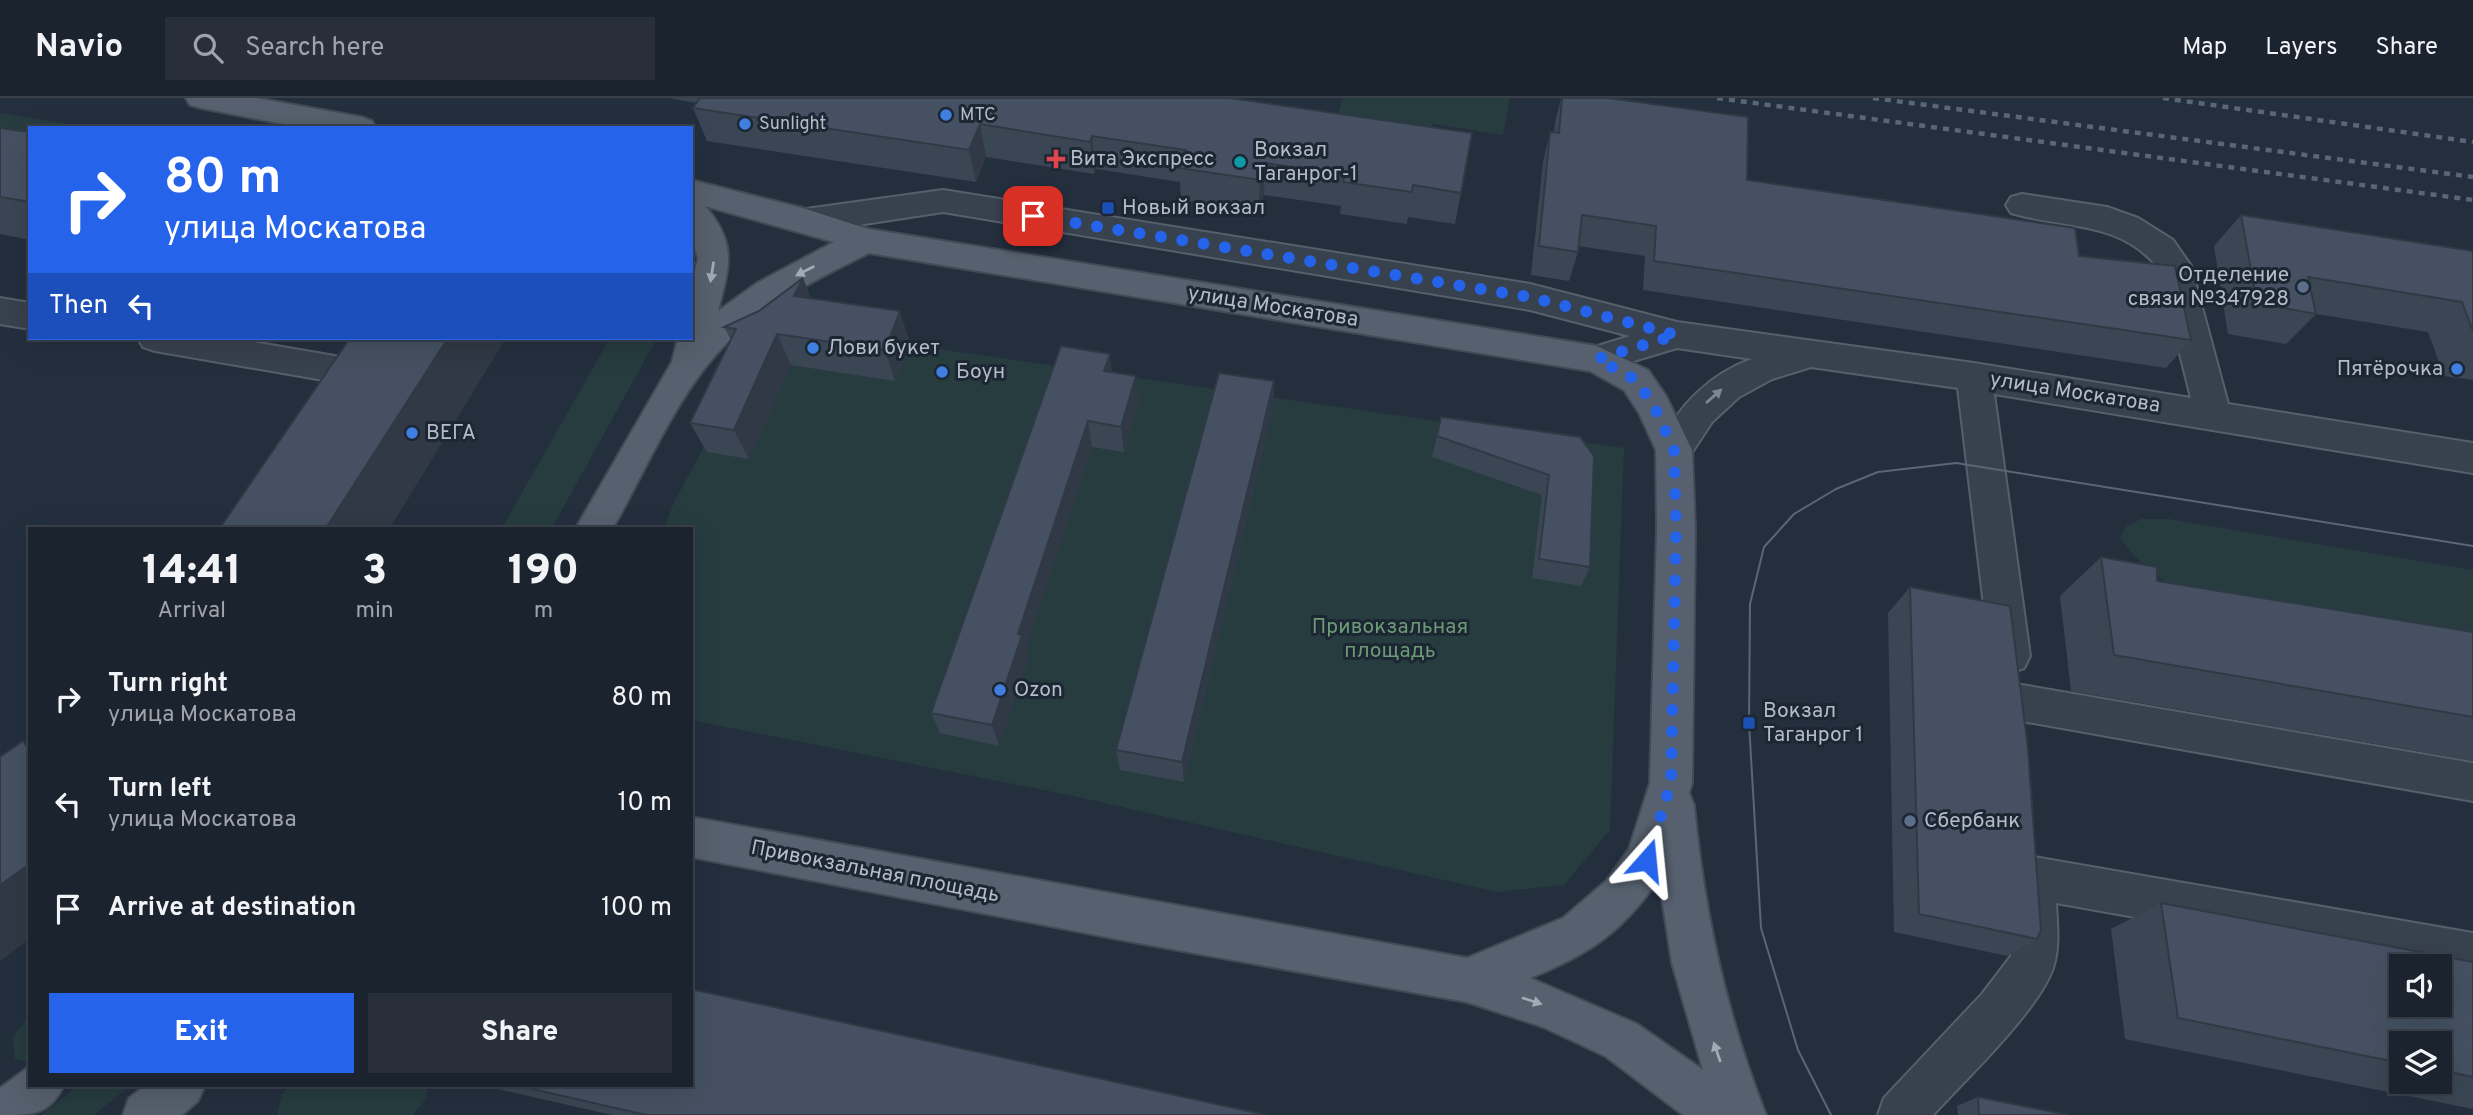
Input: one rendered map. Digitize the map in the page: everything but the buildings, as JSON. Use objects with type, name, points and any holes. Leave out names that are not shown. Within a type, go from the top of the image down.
[{"type":"main road","points":[[201,98],[350,126]]},
{"type":"main road","name":"улица Москатова","points":[[693,192],[806,221],[866,241],[1597,359]]},
{"type":"main road","points":[[689,364],[714,259],[713,244],[706,227],[693,213]]},
{"type":"main road","points":[[595,527],[689,364],[718,334],[777,286],[866,241]]},
{"type":"main road","points":[[1597,359],[1636,380],[1654,406],[1674,450],[1676,530],[1671,783],[1677,870],[1690,958],[1716,1051],[1743,1115]]},
{"type":"main road","points":[[1467,980],[1540,952],[1578,933],[1621,896],[1647,860],[1671,783]]},
{"type":"main road","name":"Привокзальная площадь","points":[[693,837],[1133,921],[1467,980],[1549,1006],[1621,1040],[1694,1092],[1713,1115]]},
{"type":"main road","points":[[3,1115],[38,1087]]},
{"type":"main road","points":[[146,1115],[180,1087]]},
{"type":"street","name":"улица Москатова","points":[[806,221],[943,201],[1530,297],[1677,335],[1974,377],[2473,458]]},
{"type":"street","points":[[866,241],[943,201]]},
{"type":"street","points":[[2022,205],[2114,221],[2152,239],[2166,251],[2175,266],[2213,416]]},
{"type":"street","points":[[0,311],[28,316]]},
{"type":"street","name":"улица Москатова","points":[[1597,359],[1677,335]]},
{"type":"street","points":[[175,340],[362,359],[328,406]]},
{"type":"street","points":[[1674,450],[1693,417],[1724,387],[1765,368],[1812,354]]},
{"type":"street","points":[[1974,377],[2020,743]]},
{"type":"street","points":[[2016,702],[2473,782]]},
{"type":"street","points":[[1902,1115],[1998,1010],[2031,967],[2036,946],[2032,858],[2473,955]]},
{"type":"green space","points":[[1343,98],[1510,98],[1503,135],[1433,124],[1430,136],[1336,122]]},
{"type":"green space","points":[[0,113],[79,126],[28,126],[28,161],[0,155]]},
{"type":"green space","name":"Привокзальная площадь","points":[[799,329],[1624,448],[1610,830],[1564,885],[1497,892],[1069,795],[693,720],[693,527],[664,527],[674,502],[754,355]]},
{"type":"green space","points":[[609,340],[656,340],[553,527],[503,527]]},
{"type":"green space","points":[[2141,519],[2169,519],[2473,570],[2473,666],[2179,597],[2132,553],[2120,537],[2127,526]]},
{"type":"green space","points":[[28,1017],[28,1062],[15,1059],[13,1036]]},
{"type":"green space","points":[[76,1087],[129,1087],[94,1115],[41,1115]]},
{"type":"green space","points":[[287,1087],[428,1087],[426,1099],[413,1115],[277,1115],[282,1094]]},
{"type":"tram line","points":[[1831,1115],[1798,1050],[1761,928],[1749,723],[1750,604],[1764,547],[1794,514],[1836,489],[1878,472],[1956,463],[2473,546]]},
{"type":"railway","points":[[1717,98],[2473,200]]},
{"type":"railway","points":[[1873,98],[2473,177]]},
{"type":"railway","points":[[2163,98],[2473,142]]},
{"type":"place","name":"МТС","points":[[946,115]]},
{"type":"place","name":"Sunlight","points":[[745,124]]},
{"type":"place","name":"Вита Экспресс","points":[[1056,159]]},
{"type":"place","name":"Вокзал Таганрог-1","points":[[1240,162]]},
{"type":"place","name":"Новый вокзал","points":[[1108,208]]},
{"type":"place","name":"Отделение связи №347928","points":[[2303,287]]},
{"type":"place","name":"Лови букет","points":[[813,348]]},
{"type":"place","name":"Пятёрочка","points":[[2457,369]]},
{"type":"place","name":"Боун","points":[[942,372]]},
{"type":"place","name":"ВЕГА","points":[[412,433]]},
{"type":"place","name":"Ozon","points":[[1000,690]]},
{"type":"place","name":"Вокзал Таганрог 1","points":[[1749,723]]},
{"type":"place","name":"Сбербанк","points":[[1910,821]]},
{"type":"route","points":[[1033,216],[1530,297],[1677,335],[1597,359],[1636,380],[1654,406],[1674,450],[1676,530],[1671,783],[1647,860]]}]
